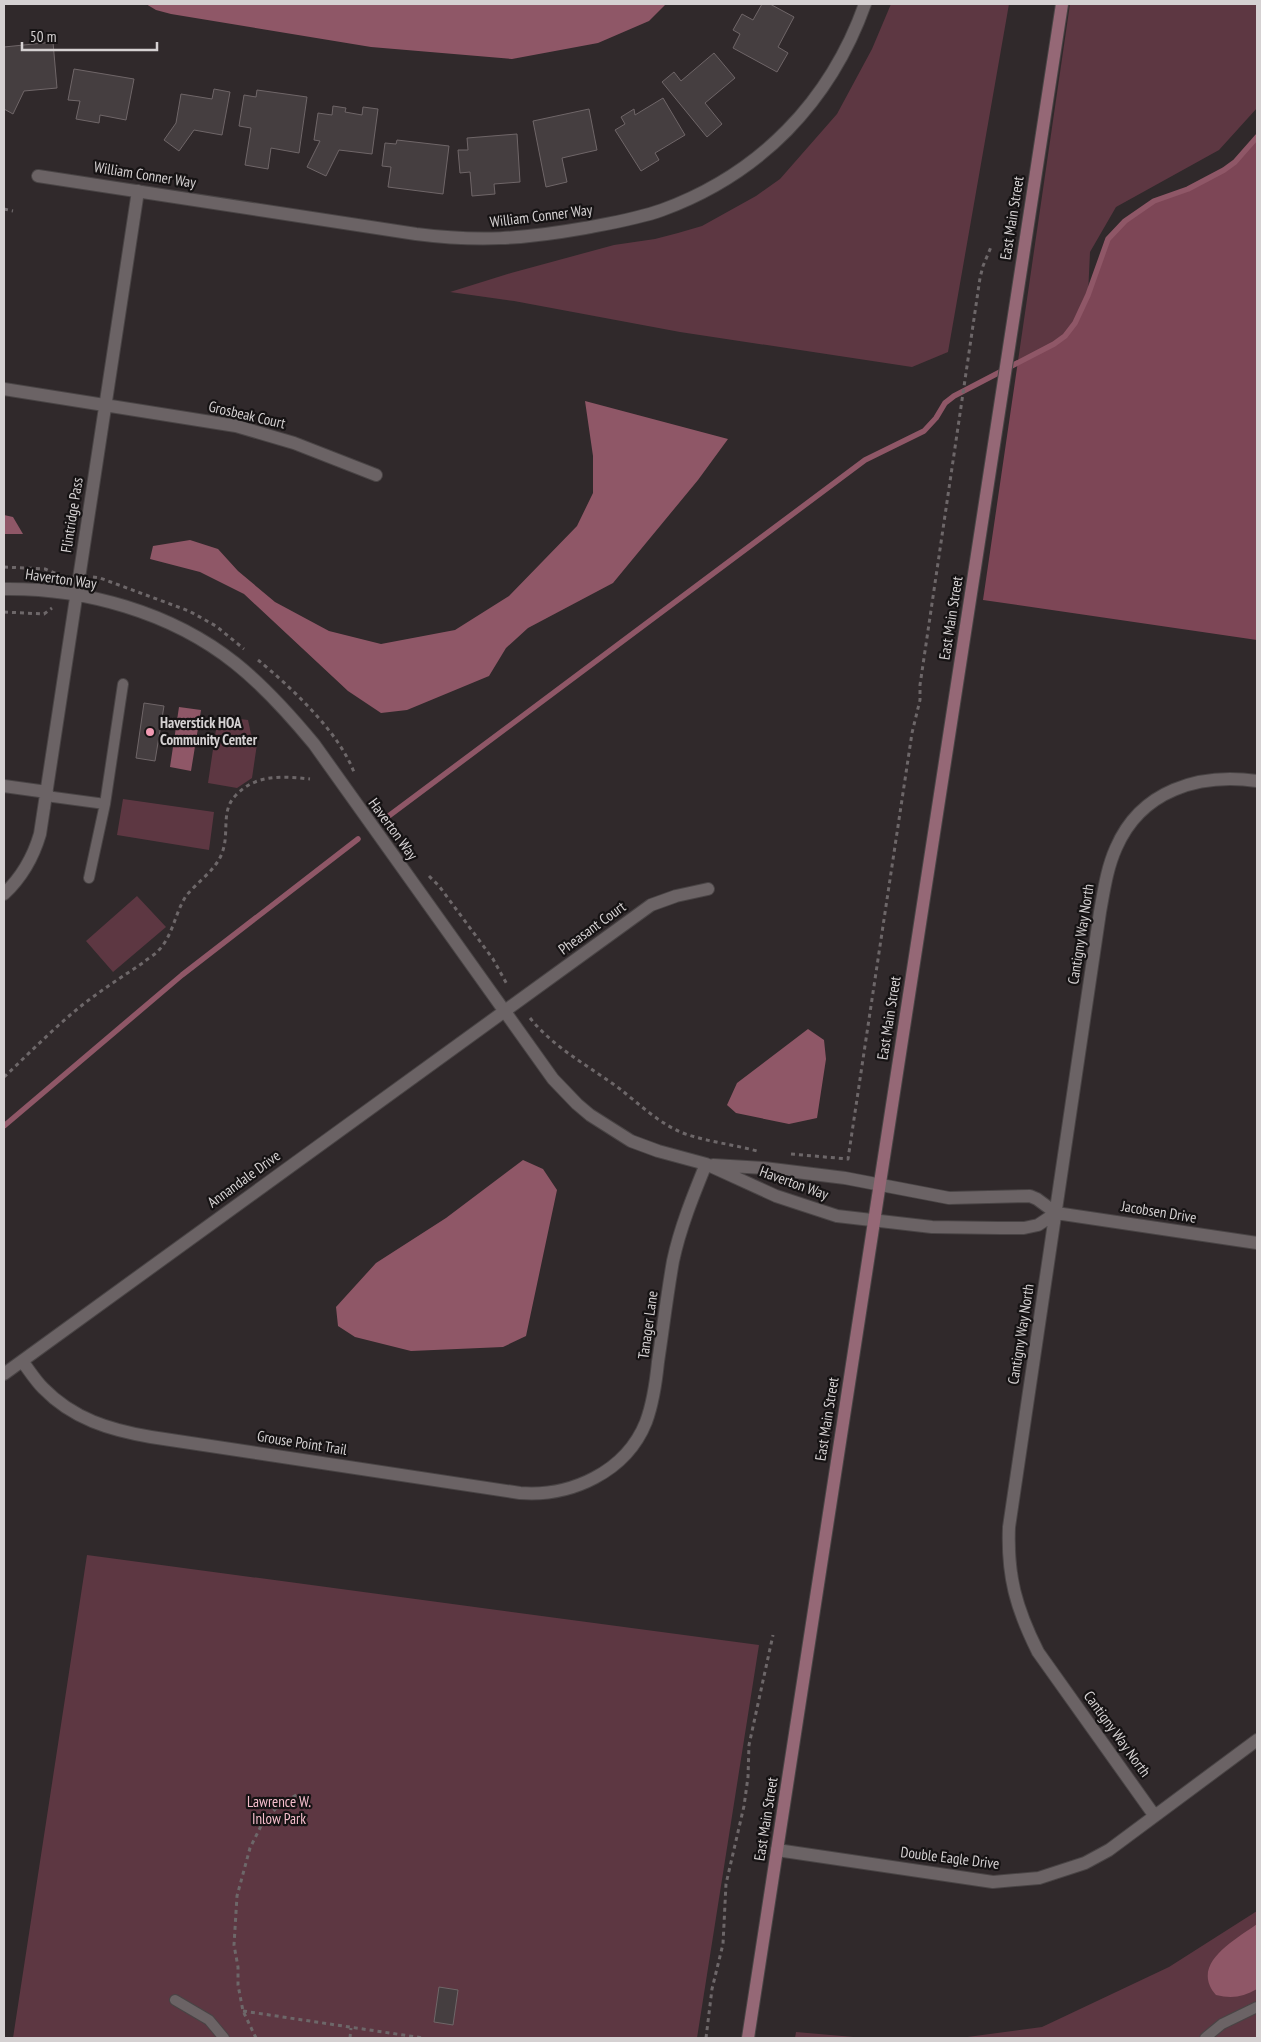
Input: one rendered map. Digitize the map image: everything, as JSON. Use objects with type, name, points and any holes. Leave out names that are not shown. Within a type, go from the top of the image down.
[{"type":"main road","name":"East Main Street","points":[[748,2038],[1062,4]]},
{"type":"street","name":"William Conner Way","points":[[38,176],[416,234],[466,239],[523,238],[639,217],[662,210],[707,191],[751,162],[778,140],[822,90],[850,40],[865,4]]},
{"type":"street","name":"Flintridge Pass","points":[[4,894],[18,880],[36,848],[40,834],[138,191]]},
{"type":"street","name":"Grosbeak Court","points":[[4,389],[251,430],[294,443],[376,475]]},
{"type":"street","name":"Haverton Way","points":[[4,589],[45,591],[76,596],[137,611],[175,626],[234,662],[270,695],[314,744],[553,1079],[590,1116],[643,1146],[706,1164],[784,1199],[836,1216],[874,1220]]},
{"type":"street","name":"Cantigny Way North","points":[[1154,1815],[1038,1652],[1022,1618],[1012,1586],[1008,1547],[1011,1507],[1104,888],[1116,847],[1130,824],[1155,800],[1167,793],[1187,785],[1214,779],[1232,778],[1257,781]]},
{"type":"street","points":[[4,786],[46,794]]},
{"type":"street","name":"Pheasant Court","points":[[504,1011],[651,905],[676,896],[708,889]]},
{"type":"street","name":"Annandale Drive","points":[[4,1374],[504,1011]]},
{"type":"street","name":"Haverton Way","points":[[706,1164],[764,1168],[844,1178],[879,1185]]},
{"type":"street","name":"Tanager Lane","points":[[600,1476],[614,1465],[634,1444],[647,1420],[654,1392],[676,1248],[688,1209],[706,1164]]},
{"type":"street","name":"Jacobsen Drive","points":[[879,1185],[949,1198],[1030,1196],[1056,1213],[1257,1243]]},
{"type":"street","points":[[874,1220],[948,1228],[1024,1228],[1038,1225],[1056,1213]]},
{"type":"street","name":"Grouse Point Trail","points":[[22,1361],[43,1388],[67,1408],[95,1423],[128,1433],[520,1493],[542,1494],[561,1491],[576,1487],[600,1476]]},
{"type":"street","name":"Double Eagle Drive","points":[[778,1850],[993,1882],[1039,1878],[1085,1863],[1109,1850],[1257,1740]]},
{"type":"lane","points":[[89,878],[105,804],[123,684]]},
{"type":"lane","points":[[46,794],[105,804]]},
{"type":"lane","points":[[175,2000],[209,2020],[224,2038]]},
{"type":"lane","points":[[1205,2038],[1222,2024],[1257,2007]]},
{"type":"path","points":[[4,209],[13,211]]},
{"type":"path","points":[[786,1154],[848,1160],[913,727],[920,700],[920,685],[981,272],[991,247]]},
{"type":"path","points":[[4,568],[45,569],[58,575]]},
{"type":"path","points":[[4,612],[44,614],[52,608]]},
{"type":"path","points":[[4,1077],[77,1010],[98,993],[111,986],[159,951],[186,897],[214,866],[222,853],[227,810],[229,803],[236,795],[252,783],[263,778],[294,777],[310,780]]},
{"type":"path","points":[[532,1020],[553,1042],[578,1062],[606,1079],[670,1127],[703,1140],[762,1152]]},
{"type":"path","points":[[706,2038],[710,1997],[723,1944],[726,1884],[744,1806],[748,1777],[749,1745],[773,1635]]},
{"type":"path","points":[[256,2038],[243,2011],[238,1985],[238,1967],[234,1945],[240,1881],[250,1848],[262,1822],[279,1804],[298,1794]]},
{"type":"path","points":[[243,2011],[423,2038]]},
{"type":"path","points":[[350,2038],[351,2028]]},
{"type":"green space","points":[[891,4],[1009,4],[948,352],[912,367],[680,332],[514,301],[450,292],[614,245],[655,239],[702,226],[756,196],[780,179],[837,114],[872,49]]},
{"type":"green space","points":[[1070,4],[1257,4],[1257,108],[1219,150],[1116,207],[1090,252],[1088,295],[1075,323],[1065,336],[1054,344],[1018,361]]},
{"type":"green space","points":[[218,716],[248,720],[251,734],[257,744],[252,778],[237,788],[208,783]]},
{"type":"green space","points":[[123,799],[214,812],[209,850],[117,835]]},
{"type":"green space","points":[[137,896],[166,927],[113,972],[86,941]]},
{"type":"green space","name":"Lawrence W. Inlow Park","points":[[87,1555],[759,1645],[697,2038],[13,2038]]},
{"type":"green space","points":[[1257,1911],[1257,2038],[960,2038],[1042,2027],[1169,1967]]},
{"type":"green space","points":[[796,2032],[865,2038],[795,2038]]},
{"type":"shaded area","points":[[146,4],[666,4],[649,21],[598,43],[512,59],[371,47],[171,14],[156,10]]},
{"type":"shaded area","points":[[1257,136],[1257,640],[983,600],[1018,361],[1061,339],[1075,323],[1088,295],[1102,252],[1117,229],[1154,201],[1209,178],[1235,162]]},
{"type":"shaded area","points":[[585,401],[728,439],[698,480],[613,583],[528,628],[506,648],[489,676],[407,710],[381,713],[348,691],[244,594],[200,572],[150,559],[153,546],[190,540],[218,549],[238,571],[275,602],[329,631],[381,644],[455,630],[509,596],[577,526],[593,493],[593,456]]},
{"type":"shaded area","points":[[4,515],[13,517],[23,534],[4,534]]},
{"type":"shaded area","points":[[179,707],[201,710],[191,771],[170,767]]},
{"type":"shaded area","points":[[808,1029],[824,1040],[826,1059],[817,1118],[789,1124],[736,1113],[727,1105],[737,1083]]},
{"type":"shaded area","points":[[523,1160],[543,1169],[557,1190],[526,1336],[503,1347],[411,1351],[355,1337],[338,1326],[336,1307],[376,1263],[446,1218]]},
{"type":"shaded area","points":[[1257,1924],[1257,1989],[1237,1996],[1216,1995],[1209,1984],[1208,1973],[1211,1963],[1227,1945]]},
{"type":"building","points":[[762,4],[770,4],[794,17],[778,47],[788,53],[777,72],[733,48],[740,34],[733,30],[742,14],[753,20]]},
{"type":"building","points":[[53,42],[57,88],[24,91],[13,114],[4,109],[4,47]]},
{"type":"building","points":[[714,53],[735,78],[705,103],[722,124],[707,137],[662,82],[674,72],[681,81]]},
{"type":"building","points":[[74,69],[134,79],[126,120],[100,115],[99,123],[76,119],[80,101],[68,100]]},
{"type":"building","points":[[214,89],[230,92],[222,135],[194,130],[179,151],[164,140],[176,123],[181,94],[212,99]]},
{"type":"building","points":[[257,90],[307,97],[299,153],[271,148],[268,169],[245,165],[251,128],[239,126],[244,95],[256,97]]},
{"type":"building","points":[[663,98],[685,135],[655,153],[659,160],[641,171],[615,130],[625,124],[621,117],[634,109],[635,115]]},
{"type":"building","points":[[333,106],[346,108],[345,112],[362,115],[363,107],[378,109],[372,154],[339,150],[326,176],[307,167],[320,141],[314,140],[318,113],[332,115]]},
{"type":"building","points":[[589,109],[597,150],[562,158],[567,182],[546,187],[533,121]]},
{"type":"building","points":[[517,134],[520,182],[494,184],[495,194],[472,196],[470,172],[460,173],[458,150],[468,150],[467,138]]},
{"type":"building","points":[[397,140],[449,146],[443,194],[388,187],[391,167],[382,166],[385,143],[396,144]]},
{"type":"building","name":"Haverstick HOA Community Center","points":[[144,703],[164,706],[155,761],[136,758]]},
{"type":"building","points":[[439,1987],[458,1990],[453,2025],[434,2022]]},
{"type":"waterway","points":[[386,818],[865,460],[924,431],[936,418],[945,403],[954,396],[1054,344],[1065,336],[1075,323],[1088,295],[1108,239],[1125,221],[1154,201],[1188,189],[1224,170],[1235,162],[1257,137]]},
{"type":"waterway","points":[[4,1126],[182,975],[358,839]]},
{"type":"place","name":"Haverstick HOA Community Center","points":[[150,732]]}]
